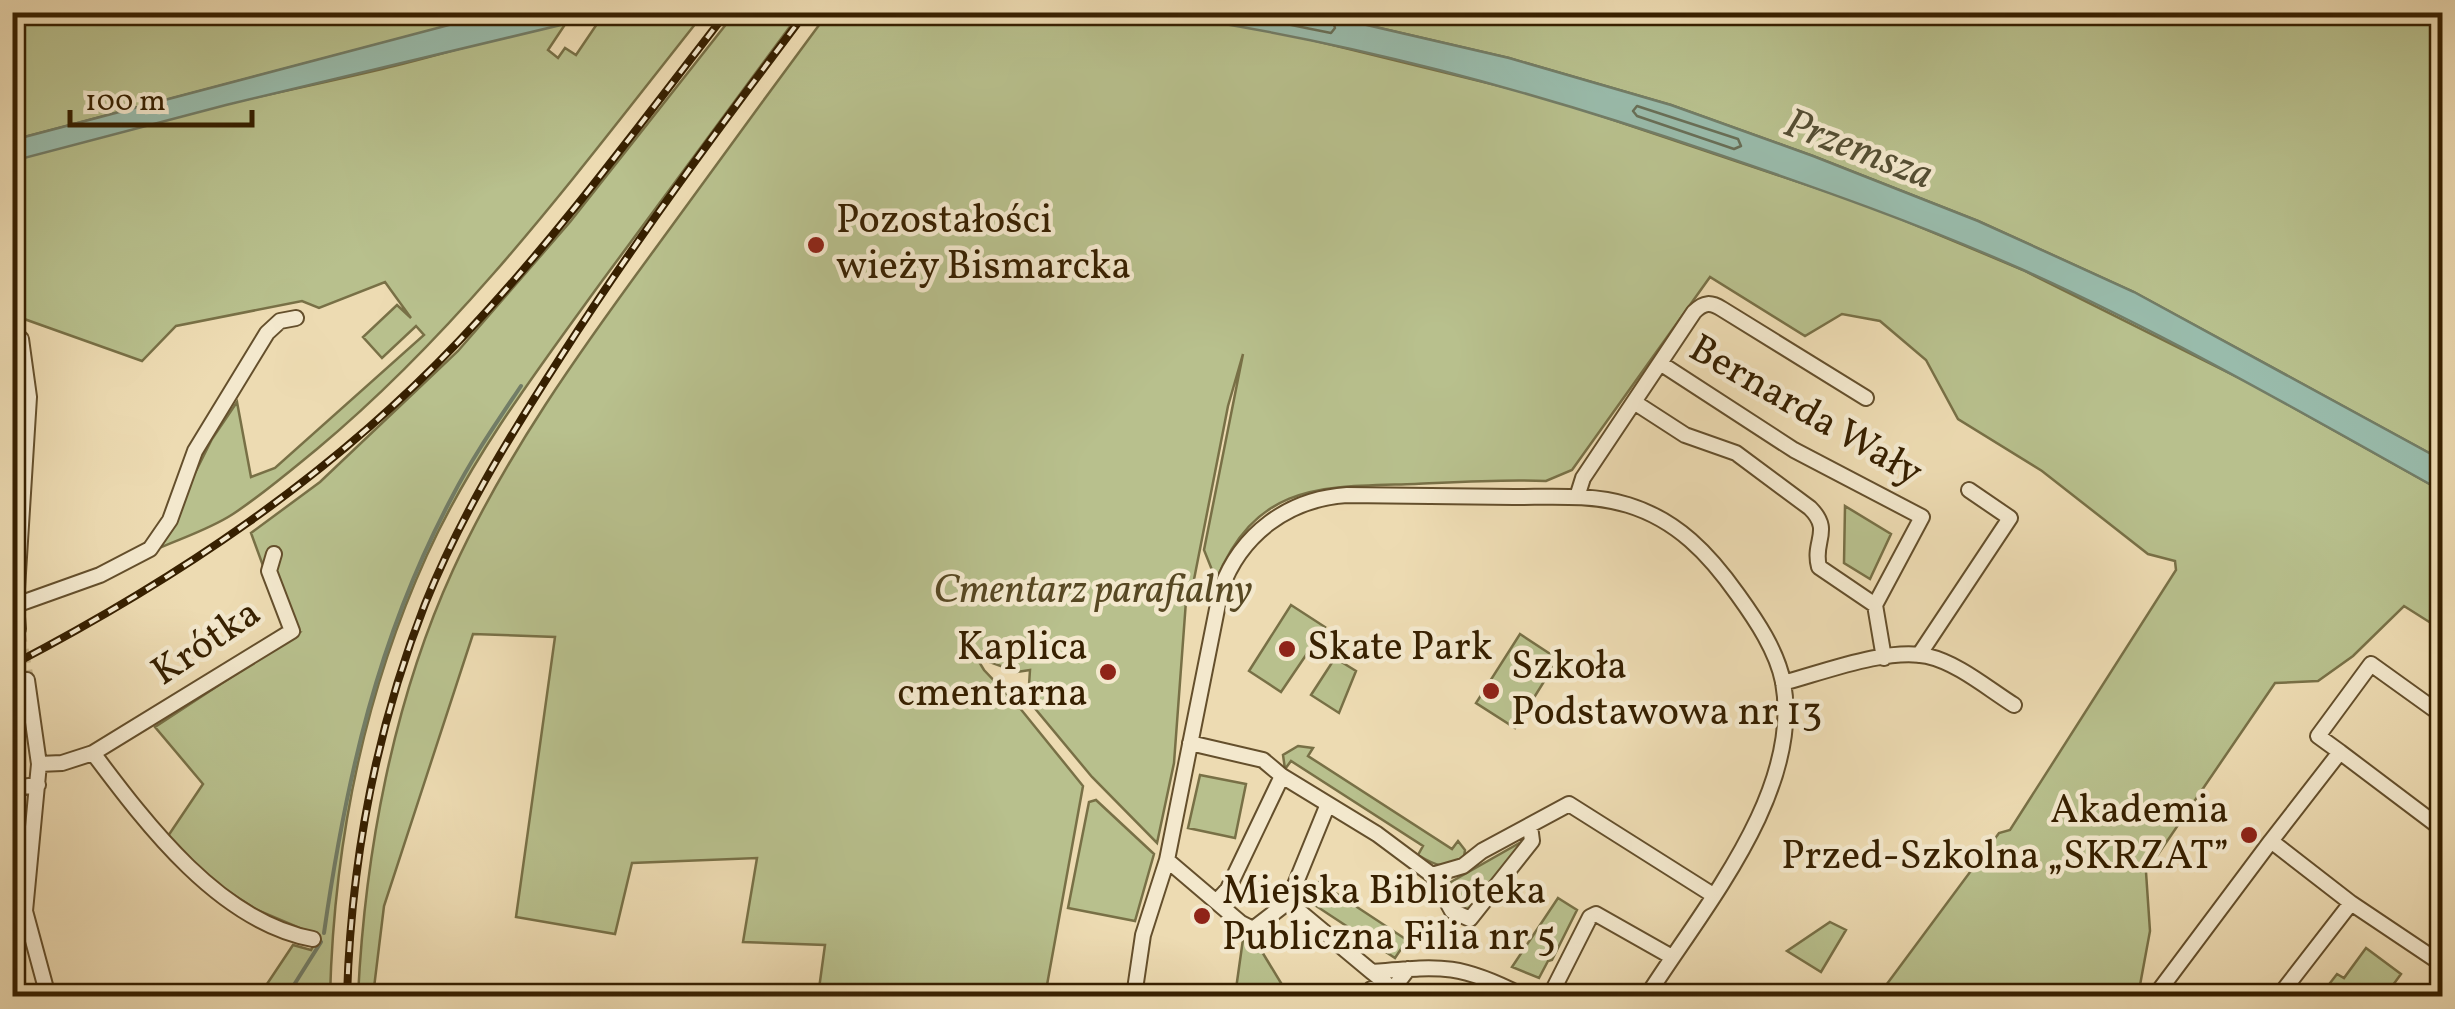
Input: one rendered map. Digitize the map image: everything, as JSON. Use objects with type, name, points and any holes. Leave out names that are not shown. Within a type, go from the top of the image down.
[{"type":"street","points":[[1660,363],[1694,312],[1700,306],[1714,304],[1866,398]]},
{"type":"street","points":[[16,606],[100,575],[150,549],[170,520],[195,450],[266,333],[280,321],[296,318]]},
{"type":"street","points":[[18,629],[17,520],[29,398],[20,339]]},
{"type":"street","name":"Bernarda Wały","points":[[1576,497],[1583,478],[1660,363],[1794,450],[1922,517],[1875,604],[1819,567],[1816,555],[1823,528],[1810,508],[1745,458],[1685,435],[1634,402]]},
{"type":"street","points":[[1919,654],[2010,518],[1969,490]]},
{"type":"street","points":[[1134,996],[1143,936],[1167,860],[1221,589],[1246,543],[1274,519],[1294,507],[1334,496],[1576,497],[1628,505],[1675,526],[1707,552],[1763,634],[1783,683],[1786,714],[1776,770],[1746,842],[1647,996]]},
{"type":"street","name":"Krótka","points":[[93,753],[292,631],[269,572],[274,554]]},
{"type":"street","points":[[1875,604],[1884,658]]},
{"type":"street","points":[[1783,683],[1884,658],[1919,654],[1958,669],[2014,705]]},
{"type":"street","points":[[2442,715],[2371,664],[2318,736],[2442,830]]},
{"type":"street","points":[[28,680],[38,785],[25,911],[48,996]]},
{"type":"street","points":[[1190,743],[1263,760],[1432,875],[1452,911],[1470,919],[1532,841],[1530,826]]},
{"type":"street","points":[[2155,996],[2340,752]]},
{"type":"street","points":[[38,764],[62,763],[93,753],[160,838],[222,897],[285,934],[313,938]]},
{"type":"street","points":[[1217,901],[1228,889],[1282,776]]},
{"type":"street","points":[[12,788],[38,785]]},
{"type":"street","points":[[1167,860],[1241,923],[1254,928],[1288,902],[1328,804]]},
{"type":"street","points":[[1432,875],[1463,866],[1482,851],[1569,804],[1713,895]]},
{"type":"street","points":[[2271,841],[2352,903],[2442,964]]},
{"type":"street","points":[[1288,902],[1372,972],[1436,967],[1465,970],[1523,996]]},
{"type":"street","points":[[2279,996],[2352,903]]},
{"type":"street","points":[[1550,996],[1590,916],[1596,914],[1672,957]]},
{"type":"green space","points":[[13,13],[498,13],[13,140]]},
{"type":"green space","points":[[704,13],[521,241],[424,350],[372,401],[244,507],[157,549],[212,439],[237,402],[251,477],[275,468],[424,335],[416,326],[382,358],[363,337],[397,305],[411,318],[385,282],[319,308],[302,301],[176,326],[142,361],[13,315],[13,161],[150,122],[566,23],[548,50],[558,58],[565,48],[576,55],[603,15]]},
{"type":"green space","points":[[735,13],[800,13],[554,347],[464,483],[405,608],[370,716],[356,771],[338,883],[330,996],[259,996],[293,945],[311,950],[319,936],[257,910],[211,880],[166,839],[203,784],[155,727],[300,632],[285,626],[251,533],[320,482],[458,351],[570,222]]},
{"type":"green space","name":"Cmentarz parafialny","points":[[820,13],[1154,13],[1263,28],[1545,97],[1870,206],[2023,270],[2253,385],[2442,491],[2442,630],[2404,606],[2353,656],[2318,681],[2275,683],[2146,872],[2150,931],[2138,996],[1878,996],[1999,833],[2010,830],[2176,570],[2175,561],[2148,554],[2042,471],[1958,419],[1926,360],[1880,321],[1842,314],[1805,336],[1710,277],[1572,470],[1546,481],[1351,486],[1296,496],[1273,507],[1252,524],[1233,548],[1216,580],[1204,550],[1243,354],[1228,406],[1190,600],[1186,601],[1174,763],[1157,843],[1092,777],[1028,700],[1030,670],[1017,672],[976,657],[1083,786],[1045,996],[818,996],[825,945],[743,942],[757,858],[632,863],[615,934],[516,917],[555,637],[473,634],[384,906],[373,996],[358,996],[367,888],[386,778],[414,672],[453,570],[496,485],[546,404],[825,17]]},
{"type":"green space","points":[[1315,13],[2442,13],[2442,460],[2134,292],[1978,221],[1671,105],[1509,58]]},
{"type":"green space","points":[[1845,506],[1891,534],[1870,579],[1844,563]]},
{"type":"green space","name":"Skate Park","points":[[1291,605],[1325,627],[1281,692],[1249,671]]},
{"type":"green space","points":[[1520,634],[1558,659],[1515,728],[1476,703]]},
{"type":"green space","points":[[1335,658],[1356,671],[1339,713],[1311,695]]},
{"type":"green space","points":[[1298,746],[1313,748],[1308,756],[1452,849],[1458,841],[1465,850],[1464,857],[1446,865],[1430,862],[1418,855],[1423,846],[1291,761],[1285,769],[1283,755]]},
{"type":"green space","points":[[1200,775],[1246,784],[1235,838],[1188,828]]},
{"type":"green space","points":[[1096,800],[1154,854],[1135,921],[1068,908],[1089,802]]},
{"type":"green space","points":[[1523,841],[1525,845],[1472,908],[1460,910],[1442,887]]},
{"type":"green space","points":[[1319,882],[1407,940],[1395,958],[1307,900]]},
{"type":"green space","points":[[1558,898],[1577,910],[1552,960],[1539,978],[1512,967]]},
{"type":"green space","points":[[1830,922],[1846,930],[1821,972],[1787,951]]},
{"type":"green space","points":[[1244,932],[1250,932],[1284,988],[1301,996],[1235,996]]},
{"type":"green space","points":[[2366,948],[2401,974],[2385,996],[2320,996],[2337,974],[2344,978]]},
{"type":"water","points":[[498,12],[611,13],[226,105],[13,161],[13,140]]},
{"type":"water","points":[[1154,13],[1315,13],[1509,58],[1671,105],[1978,221],[2134,292],[2442,460],[2442,491],[2129,320],[2021,269],[1870,208],[1648,131],[1509,89],[1298,38]]},
{"type":"waterway","points":[[324,933],[343,819],[368,709],[404,602],[460,483],[521,386]]},
{"type":"waterway","points":[[287,996],[321,942]]},
{"type":"tunnel","points":[[18,629],[27,680]]},
{"type":"railway","points":[[12,665],[133,597],[249,522],[358,437],[410,390],[530,262],[727,12]]},
{"type":"railway","points":[[347,996],[354,896],[369,797],[393,699],[439,572],[504,448],[589,314],[806,12]]},
{"type":"place","name":"Pozostałości wieży Bismarcka","points":[[816,245]]},
{"type":"place","name":"Skate Park","points":[[1287,649]]},
{"type":"place","name":"Kaplica cmentarna","points":[[1108,672]]},
{"type":"place","name":"Szkoła Podstawowa nr 13","points":[[1491,691]]},
{"type":"place","name":"Akademia Przed-Szkolna „SKRZAT”","points":[[2249,835]]},
{"type":"place","name":"Miejska Biblioteka Publiczna Filia nr 5","points":[[1202,916]]},
{"type":"water label","name":"Przemsza","points":[[1858,151]]}]
